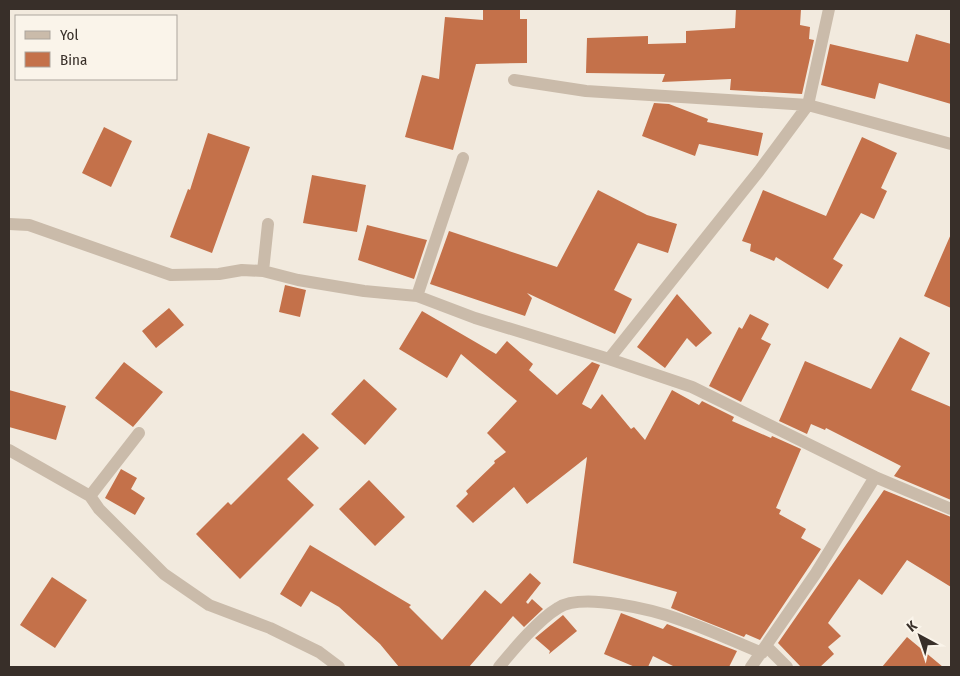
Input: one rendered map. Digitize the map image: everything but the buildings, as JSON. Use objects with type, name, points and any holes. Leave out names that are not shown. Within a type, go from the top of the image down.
[{"type":"street","points":[[609,359],[747,187],[808,105],[829,9]]},
{"type":"street","points":[[514,80],[586,91],[808,105],[951,144]]},
{"type":"street","points":[[417,296],[463,158]]},
{"type":"street","points":[[9,224],[29,225],[172,275],[219,274],[242,270],[263,271],[298,280],[354,290],[417,296],[475,318],[609,359],[692,387],[875,477],[951,509]]},
{"type":"street","points":[[263,271],[268,224]]},
{"type":"street","points":[[90,496],[140,433]]},
{"type":"street","points":[[9,450],[90,496],[99,509],[164,574],[209,605],[270,628],[311,648],[339,667]]},
{"type":"street","points":[[751,667],[816,573],[875,477]]},
{"type":"street","points":[[499,667],[520,643],[558,607],[578,601],[626,607],[680,619],[764,650],[787,667]]}]
